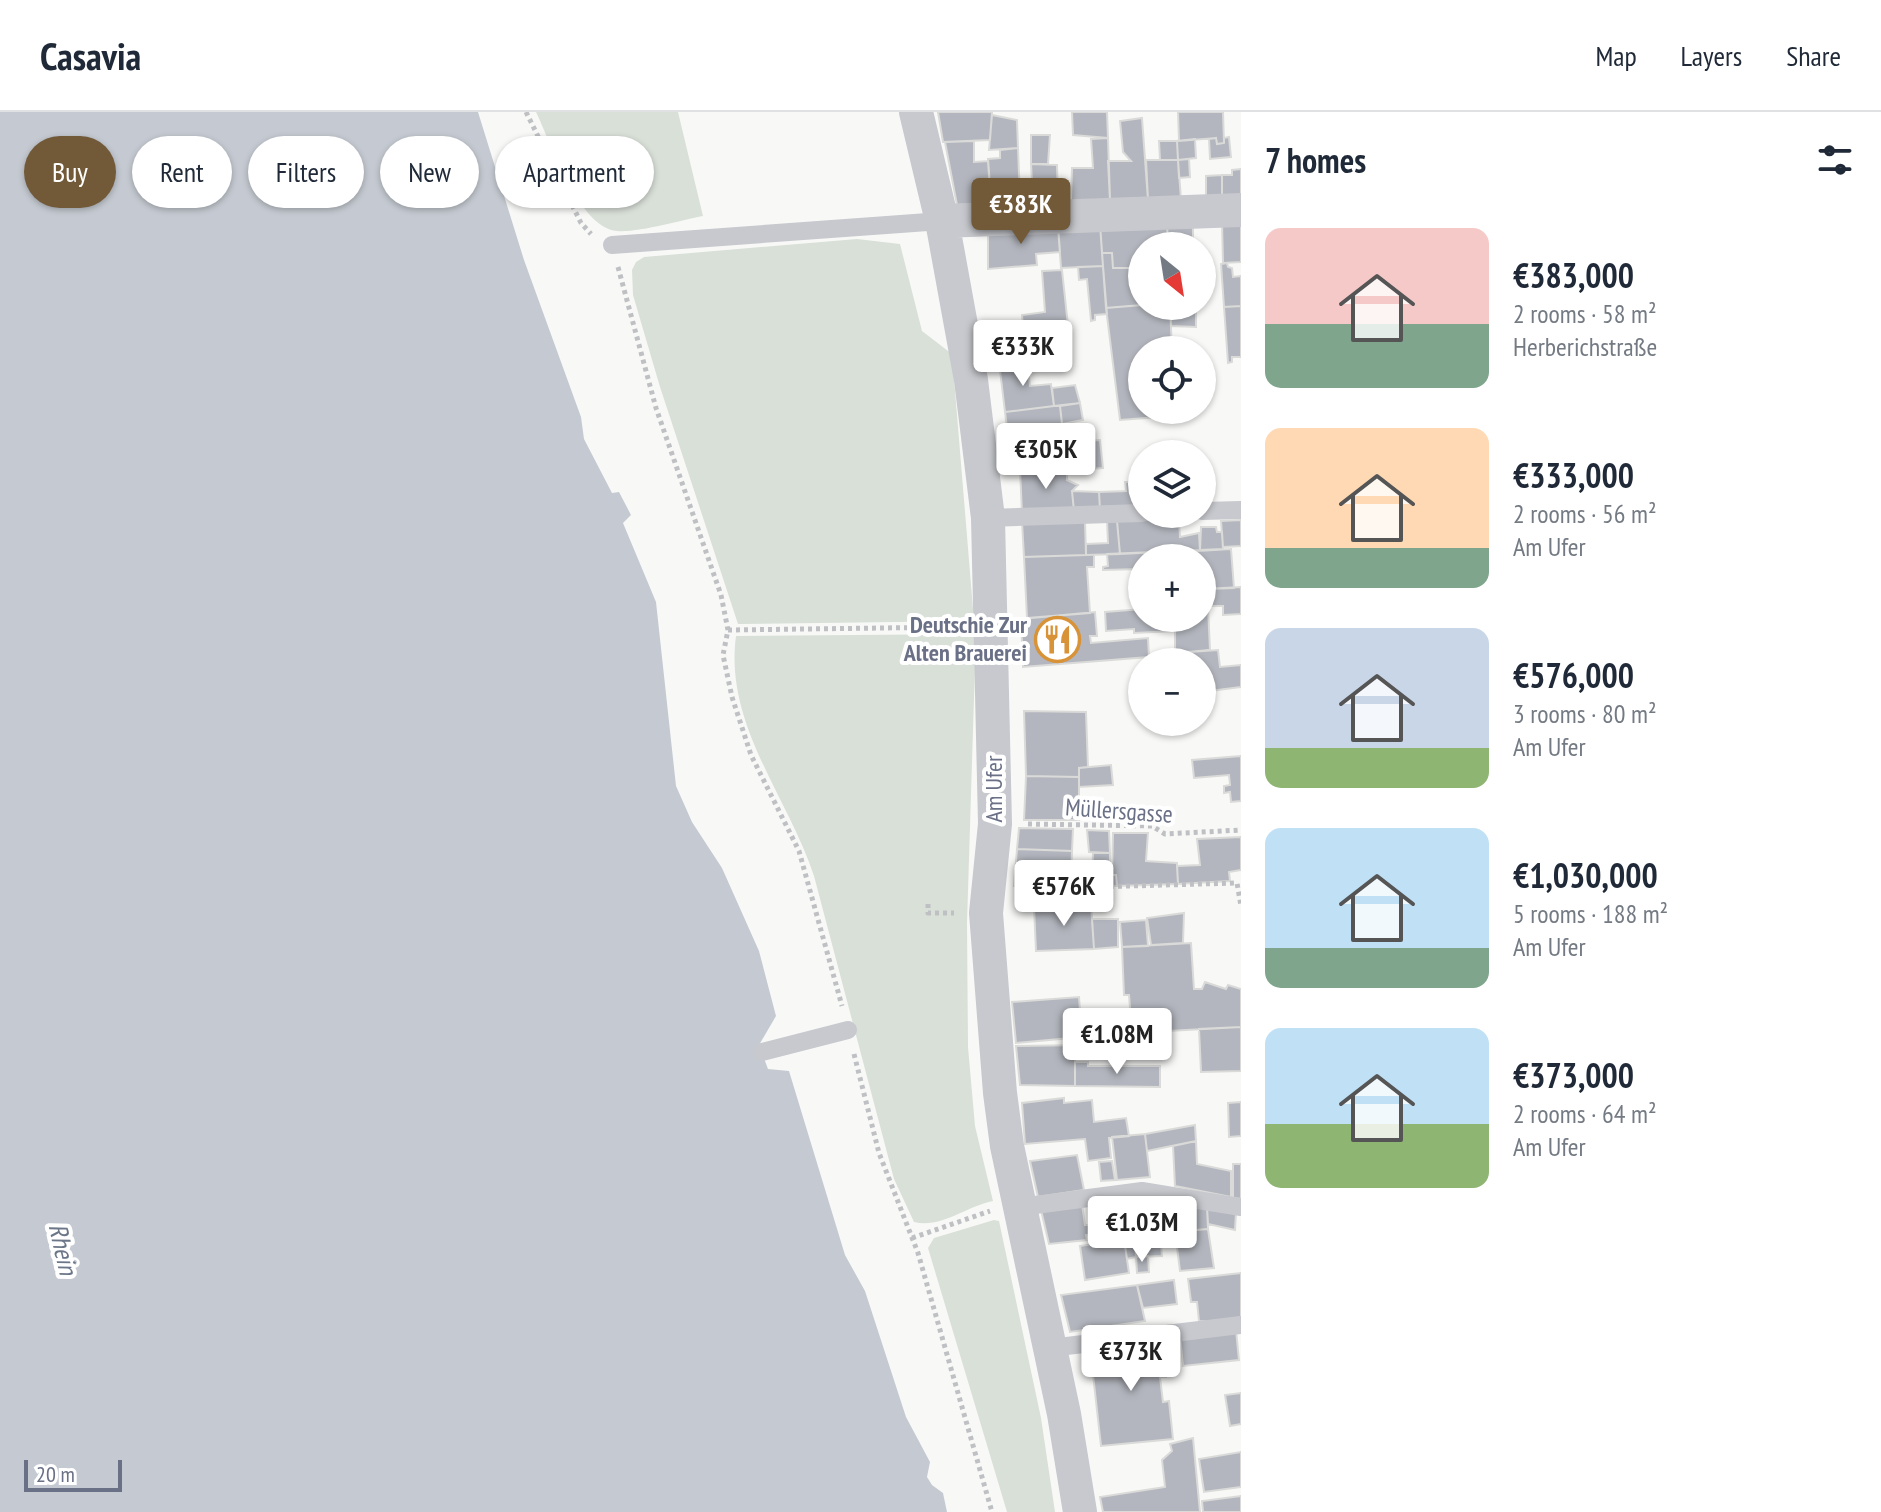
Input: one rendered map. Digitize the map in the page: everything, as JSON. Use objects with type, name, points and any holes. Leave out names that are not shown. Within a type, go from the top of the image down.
[{"type":"street","name":"Am Ufer","points":[[916,112],[942,221],[971,380],[988,518],[995,824],[986,913],[1000,1093],[1080,1512]]},
{"type":"street","points":[[942,221],[1241,210]]},
{"type":"lane","points":[[612,245],[942,221]]},
{"type":"lane","points":[[1216,511],[1241,510]]},
{"type":"lane","points":[[988,518],[1128,513]]},
{"type":"lane","points":[[762,1052],[848,1030]]},
{"type":"lane","points":[[1020,1207],[1142,1191],[1241,1207]]},
{"type":"lane","points":[[1050,1348],[1241,1325]]},
{"type":"path","points":[[526,112],[581,223],[595,239],[612,245],[656,408],[709,561]]},
{"type":"path","points":[[728,630],[992,627]]},
{"type":"path","name":"Müllersgasse","points":[[995,824],[1152,826],[1165,834],[1241,830]]},
{"type":"path","points":[[989,890],[1237,883],[1241,906]]},
{"type":"path","points":[[912,1238],[990,1211],[1020,1207]]},
{"type":"shaded area","points":[[536,112],[678,112],[703,216],[636,230],[617,231],[603,226],[584,208],[654,208],[654,136],[547,136]]},
{"type":"shaded area","points":[[857,239],[900,244],[922,331],[952,354],[974,621],[738,624],[660,387],[633,295],[632,270],[636,262],[644,257]]},
{"type":"shaded area","points":[[976,634],[967,923],[968,1047],[975,1126],[993,1201],[944,1220],[924,1223],[914,1222],[894,1179],[814,876],[761,759],[739,700],[735,668],[736,636]]},
{"type":"shaded area","points":[[999,1221],[1041,1418],[1055,1512],[1007,1512],[928,1248],[934,1238]]},
{"type":"water","name":"Rhein","points":[[0,112],[478,112],[495,167],[495,208],[508,208],[581,417],[584,439],[612,493],[619,492],[631,515],[623,523],[656,602],[676,786],[692,822],[722,868],[759,951],[776,1016],[759,1045],[768,1069],[789,1071],[845,1255],[865,1291],[906,1417],[930,1462],[927,1477],[943,1493],[947,1512],[0,1512]]},
{"type":"building","points":[[938,112],[992,112],[990,140],[943,142]]},
{"type":"building","points":[[1072,112],[1107,112],[1108,138],[1073,135]]},
{"type":"building","points":[[1178,112],[1223,112],[1224,143],[1217,144],[1216,138],[1179,141]]},
{"type":"building","points":[[992,115],[1017,120],[1018,148],[989,150]]},
{"type":"building","points":[[1142,118],[1148,200],[1110,200],[1108,161],[1131,161],[1123,152],[1120,121]]},
{"type":"building","points":[[1031,135],[1050,135],[1048,164],[1031,164]]},
{"type":"building","points":[[1229,137],[1231,157],[1210,159],[1209,139],[1216,138],[1217,144],[1224,143],[1224,138]]},
{"type":"building","points":[[1108,138],[1110,200],[1071,201],[1072,168],[1093,168],[1091,139]]},
{"type":"building","points":[[1195,139],[1196,158],[1178,160],[1177,141]]},
{"type":"building","points":[[974,141],[974,162],[988,161],[991,204],[957,205],[945,142]]},
{"type":"building","points":[[1159,141],[1177,141],[1178,160],[1160,160]]},
{"type":"building","points":[[1018,148],[1020,198],[991,199],[988,159],[1000,158],[1000,150]]},
{"type":"building","points":[[1189,159],[1190,177],[1179,178],[1178,160]]},
{"type":"building","points":[[1146,160],[1178,160],[1181,199],[1148,200]]},
{"type":"building","points":[[1031,164],[1057,165],[1058,201],[1033,202]]},
{"type":"building","points":[[1241,169],[1241,199],[1222,199],[1222,175],[1232,175],[1232,170]]},
{"type":"building","points":[[1222,175],[1222,199],[1206,199],[1206,176]]},
{"type":"building","points":[[1241,221],[1241,262],[1223,263],[1222,222]]},
{"type":"building","points":[[1167,223],[1167,232],[1128,232],[1128,268],[1113,268],[1112,253],[1102,253],[1100,224]]},
{"type":"building","points":[[1167,223],[1193,223],[1193,232],[1167,232]]},
{"type":"building","points":[[1100,224],[1103,266],[1061,268],[1058,226]]},
{"type":"building","points":[[1058,226],[1060,252],[1036,254],[1037,265],[988,269],[988,230]]},
{"type":"building","points":[[1102,253],[1112,253],[1113,268],[1128,268],[1128,306],[1106,308]]},
{"type":"building","points":[[1227,263],[1232,268],[1233,277],[1241,276],[1241,306],[1224,307],[1221,264]]},
{"type":"building","points":[[1103,266],[1107,314],[1095,315],[1095,320],[1091,321],[1087,279],[1079,280],[1078,267]]},
{"type":"building","points":[[1062,270],[1070,344],[1025,349],[1022,315],[1045,312],[1042,271]]},
{"type":"building","points":[[1128,306],[1128,320],[1171,320],[1171,336],[1128,336],[1128,419],[1120,420],[1106,308]]},
{"type":"building","points":[[1241,306],[1241,357],[1232,357],[1232,362],[1228,363],[1224,307]]},
{"type":"building","points":[[1171,320],[1196,320],[1196,327],[1171,326]]},
{"type":"building","points":[[1027,360],[1030,386],[1051,384],[1054,406],[1005,412],[999,362]]},
{"type":"building","points":[[1075,385],[1080,403],[1054,406],[1052,388]]},
{"type":"building","points":[[1080,403],[1083,420],[1062,424],[1060,406]]},
{"type":"building","points":[[1060,406],[1067,468],[1012,470],[1005,412]]},
{"type":"building","points":[[1100,440],[1103,468],[1089,469],[1086,441]]},
{"type":"building","points":[[1067,468],[1067,480],[1078,485],[1072,491],[1074,511],[1022,513],[1020,470]]},
{"type":"building","points":[[1125,482],[1128,482],[1128,510],[1100,510],[1099,492],[1126,491]]},
{"type":"building","points":[[1072,491],[1099,492],[1100,510],[1074,511]]},
{"type":"building","points":[[1085,520],[1086,555],[1024,557],[1022,522]]},
{"type":"building","points":[[1128,520],[1128,528],[1180,528],[1180,537],[1199,533],[1200,544],[1128,544],[1128,554],[1120,554],[1117,521]]},
{"type":"building","points":[[1241,520],[1241,546],[1223,547],[1221,521]]},
{"type":"building","points":[[1107,521],[1117,521],[1120,554],[1086,555],[1086,544],[1108,543]]},
{"type":"building","points":[[1216,527],[1217,532],[1222,532],[1223,549],[1216,549],[1216,544],[1200,544],[1201,528]]},
{"type":"building","points":[[1231,549],[1234,588],[1216,589],[1216,550]]},
{"type":"building","points":[[1128,553],[1128,569],[1103,570],[1108,566],[1107,554]]},
{"type":"building","points":[[1094,555],[1094,567],[1087,567],[1090,613],[1027,618],[1024,557]]},
{"type":"building","points":[[1241,587],[1241,614],[1223,615],[1223,606],[1216,606],[1216,588]]},
{"type":"building","points":[[1128,610],[1128,629],[1106,631],[1105,612]]},
{"type":"building","points":[[1095,612],[1097,636],[1090,636],[1091,643],[1148,638],[1149,648],[1128,648],[1128,659],[1023,667],[1021,619]]},
{"type":"building","points":[[1175,632],[1209,632],[1210,648],[1175,648]]},
{"type":"building","points":[[1216,650],[1220,667],[1241,665],[1241,687],[1216,690]]},
{"type":"building","points":[[1024,711],[1086,712],[1088,767],[1079,768],[1079,777],[1026,776]]},
{"type":"building","points":[[1241,756],[1241,801],[1231,802],[1230,792],[1224,793],[1224,786],[1230,785],[1229,775],[1194,778],[1192,760]]},
{"type":"building","points":[[1111,765],[1113,785],[1079,787],[1079,768]]},
{"type":"building","points":[[1026,776],[1079,777],[1079,820],[1024,820]]},
{"type":"building","points":[[1019,828],[1073,829],[1072,851],[1017,849]]},
{"type":"building","points":[[1087,830],[1109,831],[1110,853],[1089,852]]},
{"type":"building","points":[[1113,833],[1148,833],[1146,861],[1177,863],[1178,884],[1117,886],[1116,875],[1112,875]]},
{"type":"building","points":[[1241,837],[1241,870],[1229,872],[1230,881],[1178,884],[1177,866],[1200,865],[1197,839]]},
{"type":"building","points":[[1017,849],[1072,851],[1071,886],[1014,886]]},
{"type":"building","points":[[1093,853],[1110,853],[1110,875],[1092,874]]},
{"type":"building","points":[[1101,875],[1116,875],[1117,886],[1102,886]]},
{"type":"building","points":[[1091,904],[1094,949],[1036,951],[1034,907]]},
{"type":"building","points":[[1184,913],[1183,943],[1151,945],[1147,918]]},
{"type":"building","points":[[1092,919],[1118,919],[1118,947],[1094,949]]},
{"type":"building","points":[[1146,920],[1148,946],[1122,947],[1120,922]]},
{"type":"building","points":[[1191,943],[1194,989],[1202,989],[1205,982],[1226,989],[1228,985],[1241,989],[1241,1027],[1132,1033],[1129,995],[1124,995],[1122,947]]},
{"type":"building","points":[[1079,997],[1082,1037],[1016,1043],[1012,1002]]},
{"type":"building","points":[[1131,1012],[1132,1033],[1082,1037],[1080,1017]]},
{"type":"building","points":[[1241,1027],[1241,1071],[1201,1072],[1199,1029]]},
{"type":"building","points":[[1082,1045],[1082,1055],[1075,1055],[1075,1086],[1020,1085],[1016,1046]]},
{"type":"building","points":[[1075,1062],[1088,1062],[1088,1066],[1160,1066],[1160,1087],[1075,1086]]},
{"type":"building","points":[[1064,1098],[1064,1103],[1092,1100],[1094,1122],[1126,1118],[1129,1136],[1109,1138],[1111,1158],[1088,1161],[1085,1139],[1025,1144],[1022,1103]]},
{"type":"building","points":[[1241,1102],[1241,1136],[1229,1137],[1228,1103]]},
{"type":"building","points":[[1195,1125],[1196,1141],[1147,1151],[1145,1134]]},
{"type":"building","points":[[1145,1134],[1150,1177],[1117,1180],[1112,1137]]},
{"type":"building","points":[[1196,1141],[1197,1164],[1231,1171],[1231,1197],[1175,1186],[1173,1146]]},
{"type":"building","points":[[1077,1155],[1084,1190],[1038,1197],[1030,1161]]},
{"type":"building","points":[[1112,1161],[1115,1180],[1101,1181],[1099,1162]]},
{"type":"building","points":[[1233,1164],[1241,1164],[1241,1199],[1233,1198]]},
{"type":"building","points":[[1157,1197],[1162,1256],[1136,1257],[1132,1198]]},
{"type":"building","points":[[1082,1204],[1085,1225],[1092,1225],[1093,1234],[1086,1235],[1087,1240],[1049,1244],[1041,1210]]},
{"type":"building","points":[[1194,1204],[1207,1207],[1208,1229],[1194,1230]]},
{"type":"building","points":[[1131,1207],[1134,1235],[1117,1236],[1115,1208]]},
{"type":"building","points":[[1207,1207],[1236,1213],[1235,1230],[1208,1224]]},
{"type":"building","points":[[1208,1229],[1214,1268],[1180,1271],[1175,1232]]},
{"type":"building","points":[[1135,1238],[1136,1257],[1127,1259],[1124,1239]]},
{"type":"building","points":[[1124,1239],[1129,1273],[1085,1280],[1080,1246]]},
{"type":"building","points":[[1148,1256],[1149,1272],[1137,1273],[1136,1257]]},
{"type":"building","points":[[1241,1273],[1241,1317],[1217,1322],[1199,1321],[1197,1302],[1191,1302],[1188,1279]]},
{"type":"building","points":[[1174,1280],[1177,1304],[1143,1308],[1137,1285]]},
{"type":"building","points":[[1137,1285],[1145,1321],[1070,1332],[1061,1295]]},
{"type":"building","points":[[1236,1330],[1239,1360],[1183,1366],[1180,1337]]},
{"type":"building","points":[[1161,1340],[1166,1377],[1160,1377],[1163,1402],[1169,1401],[1173,1439],[1101,1446],[1090,1348]]},
{"type":"building","points":[[1241,1393],[1241,1424],[1230,1426],[1225,1395]]},
{"type":"building","points":[[1193,1438],[1200,1512],[1103,1512],[1100,1497],[1165,1487],[1162,1460],[1172,1451],[1170,1444]]},
{"type":"building","points":[[1241,1452],[1241,1487],[1204,1492],[1199,1459]]},
{"type":"building","points":[[1241,1496],[1241,1512],[1203,1512],[1202,1501]]},
{"type":"place","name":"Deutschie Zur Alten Brauerei","points":[[1058,639]]}]
